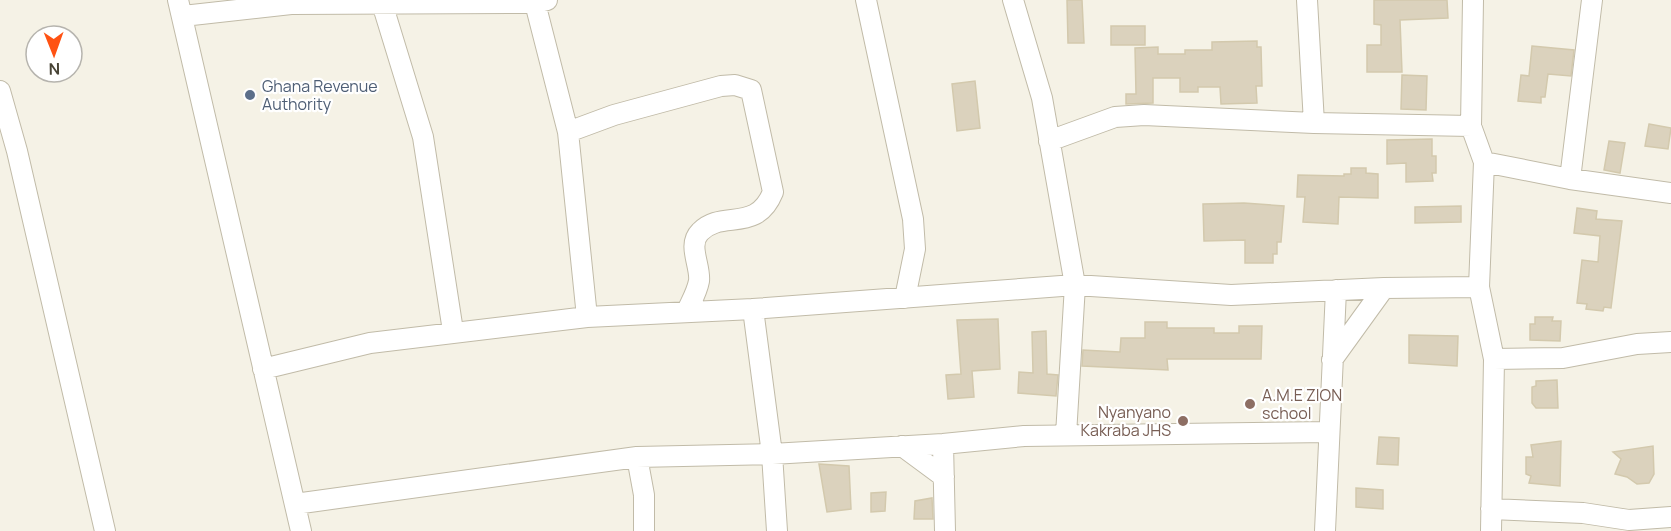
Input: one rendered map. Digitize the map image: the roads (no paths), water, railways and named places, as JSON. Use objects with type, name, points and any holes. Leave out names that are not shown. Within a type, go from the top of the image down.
[{"type":"street","points":[[866,0],[913,219],[915,249],[905,298]]},
{"type":"street","points":[[1013,0],[1042,98],[1075,285],[1066,435]]},
{"type":"street","points":[[1307,0],[1314,123]]},
{"type":"street","points":[[1473,0],[1471,126],[1484,162],[1479,287],[1494,359],[1491,531]]},
{"type":"street","points":[[1570,179],[1592,0]]},
{"type":"street","points":[[381,2],[423,137],[453,331]]},
{"type":"street","points":[[302,531],[181,8],[381,2],[541,2],[568,132],[587,317]]},
{"type":"street","points":[[568,132],[614,115],[721,86],[735,85],[751,90],[772,192],[758,214],[743,220],[713,224],[700,231],[694,247],[699,282],[687,311]]},
{"type":"street","points":[[0,91],[23,173],[105,531]]},
{"type":"street","points":[[1049,141],[1115,117],[1144,115],[1314,123],[1471,126]]},
{"type":"street","points":[[1484,162],[1570,179],[1671,194]]},
{"type":"street","points":[[263,369],[370,343],[453,331],[587,317],[753,309],[1075,285],[1231,295],[1384,288],[1479,287]]},
{"type":"street","points":[[1332,360],[1384,288]]},
{"type":"street","points":[[1325,531],[1336,290]]},
{"type":"street","points":[[753,309],[771,454],[777,531]]},
{"type":"street","points":[[1494,359],[1563,358],[1637,344],[1671,342]]},
{"type":"street","points":[[296,507],[637,457],[771,454],[1066,435],[1329,432]]},
{"type":"street","points":[[943,444],[945,531]]},
{"type":"street","points":[[902,446],[944,477]]},
{"type":"street","points":[[637,457],[644,495],[644,531]]},
{"type":"street","points":[[289,531],[296,507]]},
{"type":"street","points":[[1491,509],[1583,513],[1629,519],[1671,517]]},
{"type":"place","name":"Ghana Revenue Authority","points":[[250,95]]},
{"type":"place","name":"A.M.E ZION school","points":[[1250,404]]},
{"type":"place","name":"Nyanyano Kakraba JHS","points":[[1183,421]]}]
